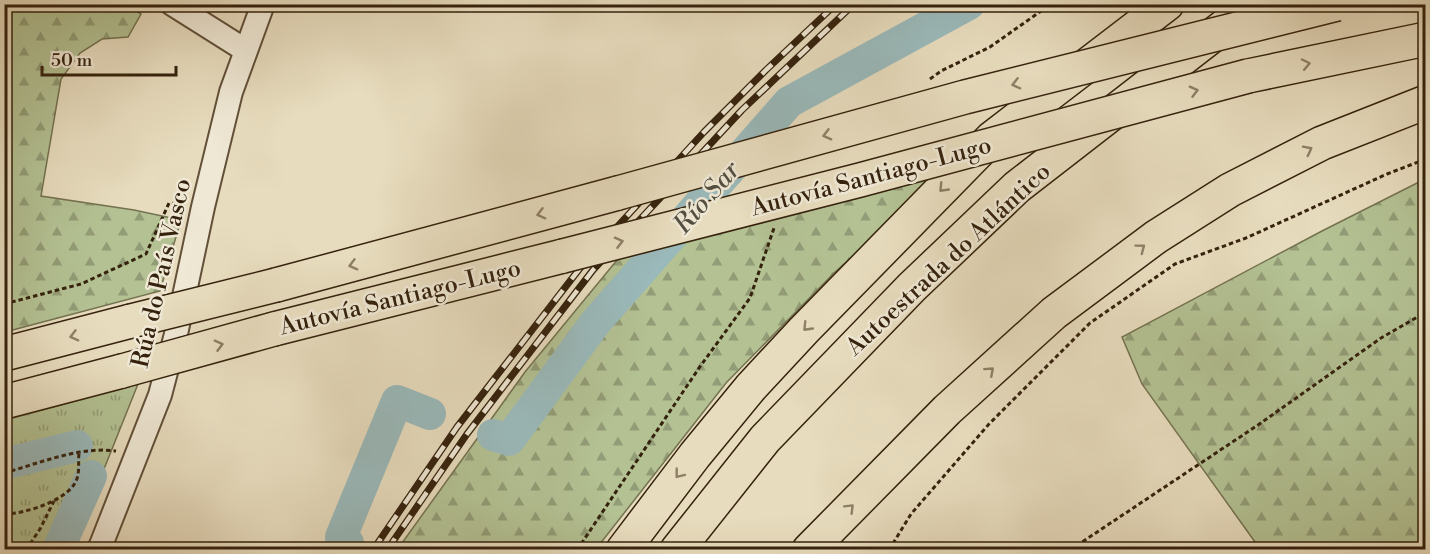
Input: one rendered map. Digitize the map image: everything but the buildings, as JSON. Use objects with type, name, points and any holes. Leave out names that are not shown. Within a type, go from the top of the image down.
[{"type":"highway","name":"Autoestrada do Atlántico","points":[[623,549],[751,387],[992,138],[1167,4]]},
{"type":"highway","name":"Autoestrada do Atlántico","points":[[677,549],[765,439],[815,390],[829,372],[912,287],[1017,187],[1253,4]]},
{"type":"highway","name":"Autovía Santiago-Lugo","points":[[4,354],[276,285],[965,97],[1338,4]]},
{"type":"highway","name":"Autovía Santiago-Lugo","points":[[4,402],[274,329],[860,180],[1248,76],[1425,39]]},
{"type":"highway","points":[[809,549],[947,410],[1054,313],[1156,237],[1230,190],[1322,143],[1425,102]]},
{"type":"highway","points":[[699,549],[815,390]]},
{"type":"street","points":[[172,4],[245,50]]},
{"type":"street","name":"Rúa do País Vasco","points":[[99,549],[160,395],[231,92],[263,4]]},
{"type":"path","points":[[889,549],[911,514],[988,424],[1090,323],[1175,264],[1246,238],[1425,159]]},
{"type":"path","points":[[4,304],[81,284],[146,254],[169,203],[203,207]]},
{"type":"path","points":[[577,549],[693,377],[750,298],[776,224]]},
{"type":"path","points":[[1070,549],[1258,425],[1381,338],[1425,312]]},
{"type":"path","points":[[4,473],[100,449],[135,459]]},
{"type":"path","points":[[4,514],[20,514],[55,500],[68,491],[77,481],[79,453]]},
{"type":"path","points":[[26,549],[40,529],[55,500]]},
{"type":"green space","points":[[5,4],[127,5],[141,14],[128,37],[102,39],[80,53],[61,79],[41,196],[134,210],[181,220],[160,291],[5,332]]},
{"type":"green space","points":[[950,171],[835,272],[726,383],[596,549],[397,550],[525,372],[622,254]]},
{"type":"green space","points":[[1425,179],[1425,549],[1260,549],[1142,384],[1122,337]]},
{"type":"green space","points":[[138,384],[72,549],[5,549],[5,420]]},
{"type":"waterway","name":"Río Sar","points":[[493,435],[509,440],[595,323],[789,102],[969,4]]},
{"type":"waterway","name":"Río Sar","points":[[348,543],[341,537],[397,401],[430,414]]},
{"type":"waterway","points":[[4,464],[77,446]]},
{"type":"waterway","points":[[58,550],[91,476]]},
{"type":"railway","points":[[373,550],[457,427],[584,263],[704,132],[836,4]]},
{"type":"railway","points":[[387,550],[467,434],[593,270],[742,110],[854,4]]}]
